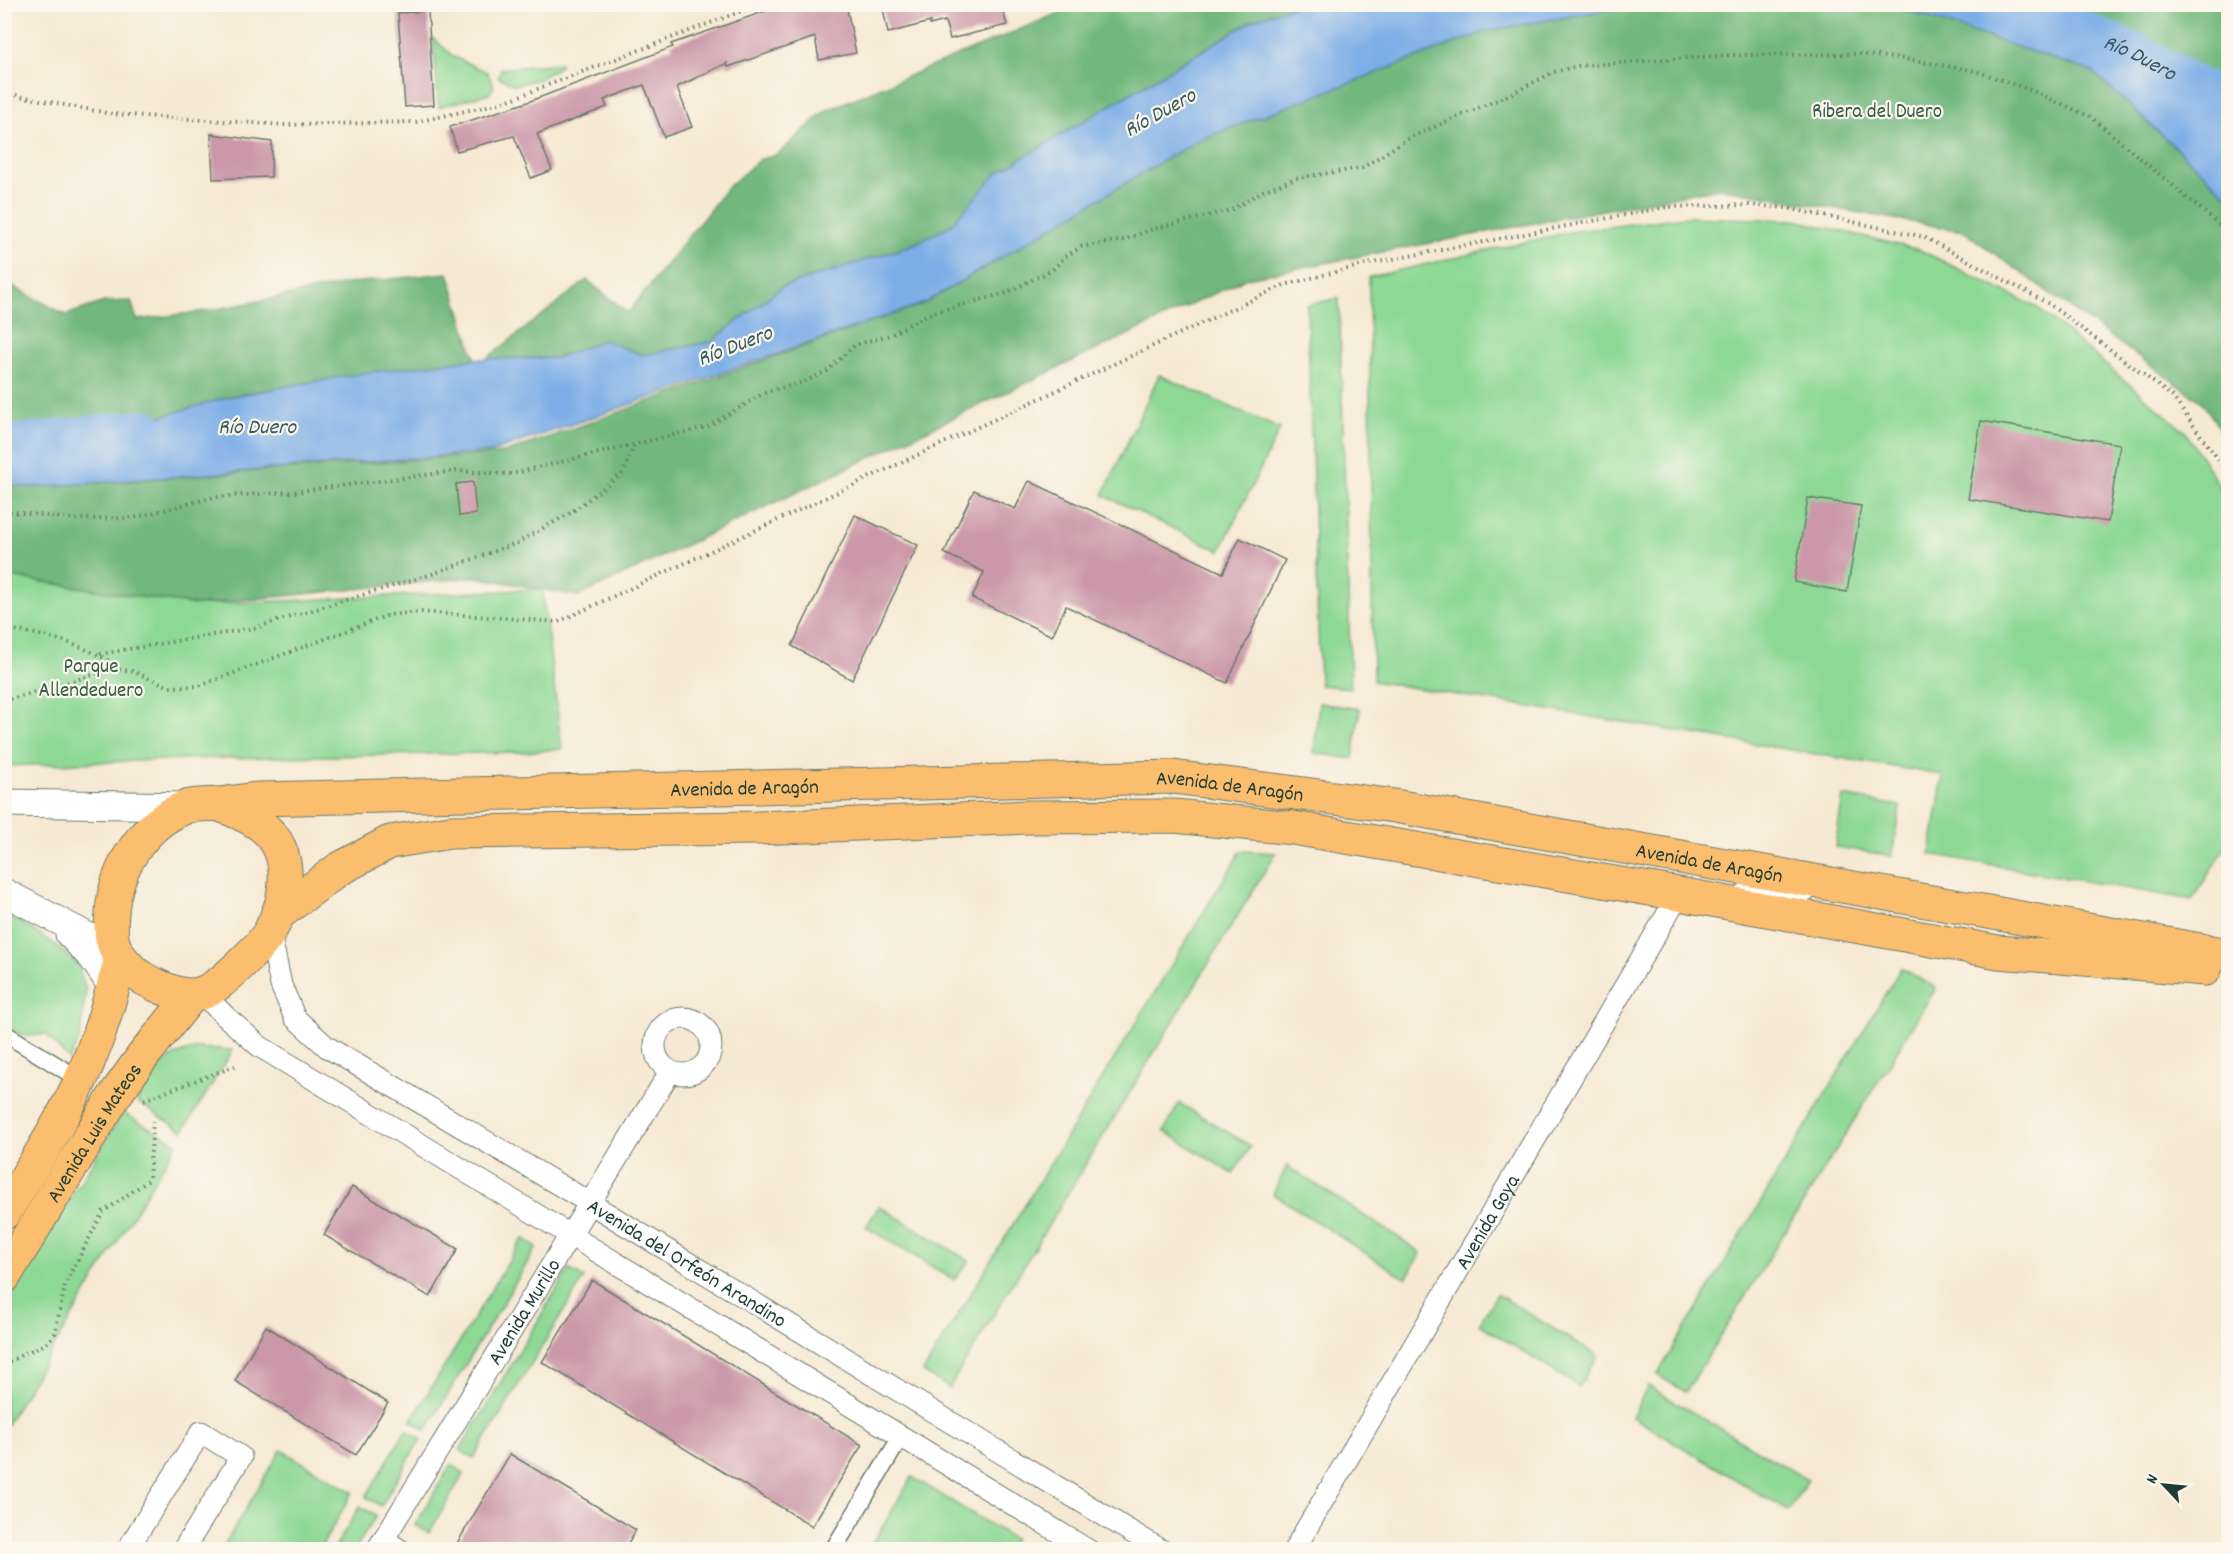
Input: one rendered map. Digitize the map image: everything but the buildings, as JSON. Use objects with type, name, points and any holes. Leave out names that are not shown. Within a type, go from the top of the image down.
[{"type":"highway","name":"Avenida de Aragón","points":[[203,805],[259,798],[1173,777],[1395,806],[2229,955]]},
{"type":"highway","points":[[203,805],[249,817],[264,828],[277,843],[284,859],[286,874],[284,893],[274,924],[251,954],[226,978],[197,994],[162,988],[116,964],[111,928],[112,906],[119,875],[144,835],[166,819],[203,805]]},
{"type":"highway","name":"Avenida de Aragón","points":[[274,924],[339,869],[390,842],[450,832],[757,828],[1029,817],[1174,816],[1293,828],[1679,894],[1998,952],[2229,972]]},
{"type":"highway","name":"Avenida Luis Mateos","points":[[4,1213],[42,1152],[81,1078],[101,1030],[116,964]]},
{"type":"highway","name":"Avenida Luis Mateos","points":[[4,1277],[115,1095],[143,1056],[197,994]]},
{"type":"street","points":[[4,803],[203,805]]},
{"type":"street","points":[[1679,894],[1799,894],[1807,890],[1812,881]]},
{"type":"street","points":[[4,892],[96,941],[116,964]]},
{"type":"street","name":"Avenida Goya","points":[[1294,1550],[1679,894]]},
{"type":"street","points":[[50,916],[82,946],[116,964]]},
{"type":"street","name":"Avenida del Orfeón Arandino","points":[[274,924],[281,985],[295,1018],[327,1047],[588,1202],[1161,1550]]},
{"type":"street","name":"Avenida del Orfeón Arandino","points":[[197,994],[259,1046],[1088,1550]]},
{"type":"street","points":[[4,1033],[66,1071]]},
{"type":"street","name":"Avenida Murillo","points":[[387,1546],[588,1202],[670,1072]]},
{"type":"street","points":[[127,1550],[201,1432],[241,1457],[183,1550]]},
{"type":"street","points":[[833,1550],[902,1435]]},
{"type":"path","points":[[4,93],[112,114],[285,125],[416,122],[501,103],[760,4]]},
{"type":"path","points":[[4,511],[73,519],[133,518],[214,497],[294,492],[456,471],[511,474],[707,427],[766,392],[804,382],[827,371],[855,345],[890,335],[928,314],[1006,293],[1052,270],[1065,256],[1081,247],[1124,240],[1149,230],[1232,210],[1263,191],[1296,178],[1362,168],[1409,138],[1504,97],[1554,72],[1578,66],[1730,55],[1858,54],[1906,59],[1976,71],[2035,92],[2091,117],[2229,232]]},
{"type":"path","points":[[4,701],[113,669],[132,671],[170,687],[199,686],[389,615],[421,612],[558,622],[1284,285],[1367,264],[1667,207],[1749,205],[1787,208],[1924,237],[2049,304],[2172,396],[2229,473]]},
{"type":"path","points":[[100,654],[254,628],[432,574],[518,543],[572,512],[623,473],[636,443]]},
{"type":"path","points":[[4,629],[39,633],[100,654],[124,670]]},
{"type":"path","points":[[140,1102],[235,1066]]},
{"type":"path","points":[[4,1365],[46,1344],[55,1333],[66,1282],[103,1212],[149,1180],[153,1121]]},
{"type":"green space","points":[[1078,5],[1300,5],[1255,19],[998,173],[950,226],[910,246],[782,287],[711,342],[642,355],[604,341],[556,358],[486,359],[587,280],[628,313],[727,188],[759,160],[778,154],[825,111]]},
{"type":"green space","name":"Ribera del Duero","points":[[1634,5],[1891,5],[2093,72],[2228,196],[2228,441],[2202,402],[1963,231],[1719,188],[1247,278],[579,596],[476,577],[195,605],[5,576],[4,486],[42,487],[504,453],[925,303],[1196,141],[1487,31]]},
{"type":"green space","points":[[2015,5],[2228,5],[2228,103],[2134,51]]},
{"type":"green space","points":[[433,38],[454,57],[487,72],[494,86],[490,93],[439,107]]},
{"type":"green space","points":[[560,63],[560,66],[539,79],[515,85],[498,77],[501,69]]},
{"type":"green space","points":[[1684,217],[1795,220],[1920,250],[2036,307],[2185,431],[2228,500],[2228,843],[2192,900],[1930,854],[1943,775],[1373,681],[1369,277],[1570,232]]},
{"type":"green space","points":[[448,273],[475,359],[363,373],[232,396],[100,434],[5,445],[4,282],[66,315],[104,302],[131,301],[137,320],[207,311],[352,283]]},
{"type":"green space","points":[[1339,298],[1351,688],[1320,685],[1307,305]]},
{"type":"green space","points":[[1159,375],[1280,429],[1220,551],[1103,495]]},
{"type":"green space","name":"Parque Allendeduero","points":[[4,576],[195,605],[542,589],[562,749],[525,752],[184,759],[5,766]]},
{"type":"green space","points":[[1319,703],[1360,709],[1353,759],[1314,753]]},
{"type":"green space","points":[[1843,796],[1900,806],[1892,856],[1835,847]]},
{"type":"green space","points":[[1241,851],[1276,853],[949,1388],[923,1372]]},
{"type":"green space","points":[[4,912],[56,945],[78,965],[86,990],[80,1037],[69,1060],[46,1034],[25,1035],[5,1027]]},
{"type":"green space","points":[[1901,968],[1936,988],[1686,1392],[1657,1375]]},
{"type":"green space","points":[[198,1048],[233,1050],[183,1131],[137,1102],[148,1082],[162,1065],[177,1055]]},
{"type":"green space","points":[[1179,1103],[1251,1146],[1233,1174],[1164,1131]]},
{"type":"green space","points":[[123,1113],[177,1143],[5,1427],[4,1306]]},
{"type":"green space","points":[[1287,1166],[1421,1252],[1406,1279],[1273,1194]]},
{"type":"green space","points":[[879,1206],[969,1261],[954,1280],[866,1227]]},
{"type":"green space","points":[[523,1238],[537,1247],[426,1430],[411,1421]]},
{"type":"green space","points":[[569,1269],[584,1278],[473,1459],[460,1450]]},
{"type":"green space","points":[[1497,1294],[1598,1356],[1579,1387],[1479,1324]]},
{"type":"green space","points":[[1648,1386],[1808,1480],[1788,1511],[1632,1417]]},
{"type":"green space","points":[[406,1430],[421,1439],[381,1506],[366,1497]]},
{"type":"green space","points":[[281,1450],[353,1492],[320,1549],[222,1549]]},
{"type":"green space","points":[[451,1465],[464,1473],[429,1533],[415,1525]]},
{"type":"green space","points":[[912,1477],[1014,1539],[1008,1549],[869,1549]]},
{"type":"green space","points":[[360,1506],[376,1516],[355,1549],[334,1549]]},
{"type":"water","points":[[1300,4],[1634,5],[1487,31],[1196,141],[925,303],[492,452],[42,487],[5,486],[5,445],[100,434],[232,396],[363,373],[475,359],[556,358],[604,340],[642,355],[711,342],[782,287],[910,246],[950,226],[997,173],[1255,19]]},
{"type":"water","points":[[1891,5],[2012,5],[2134,51],[2228,103],[2228,196],[2093,72]]},
{"type":"waterway","name":"Río Duero","points":[[2015,4],[2134,51],[2228,103]]},
{"type":"waterway","name":"Río Duero","points":[[4,445],[144,428]]}]
